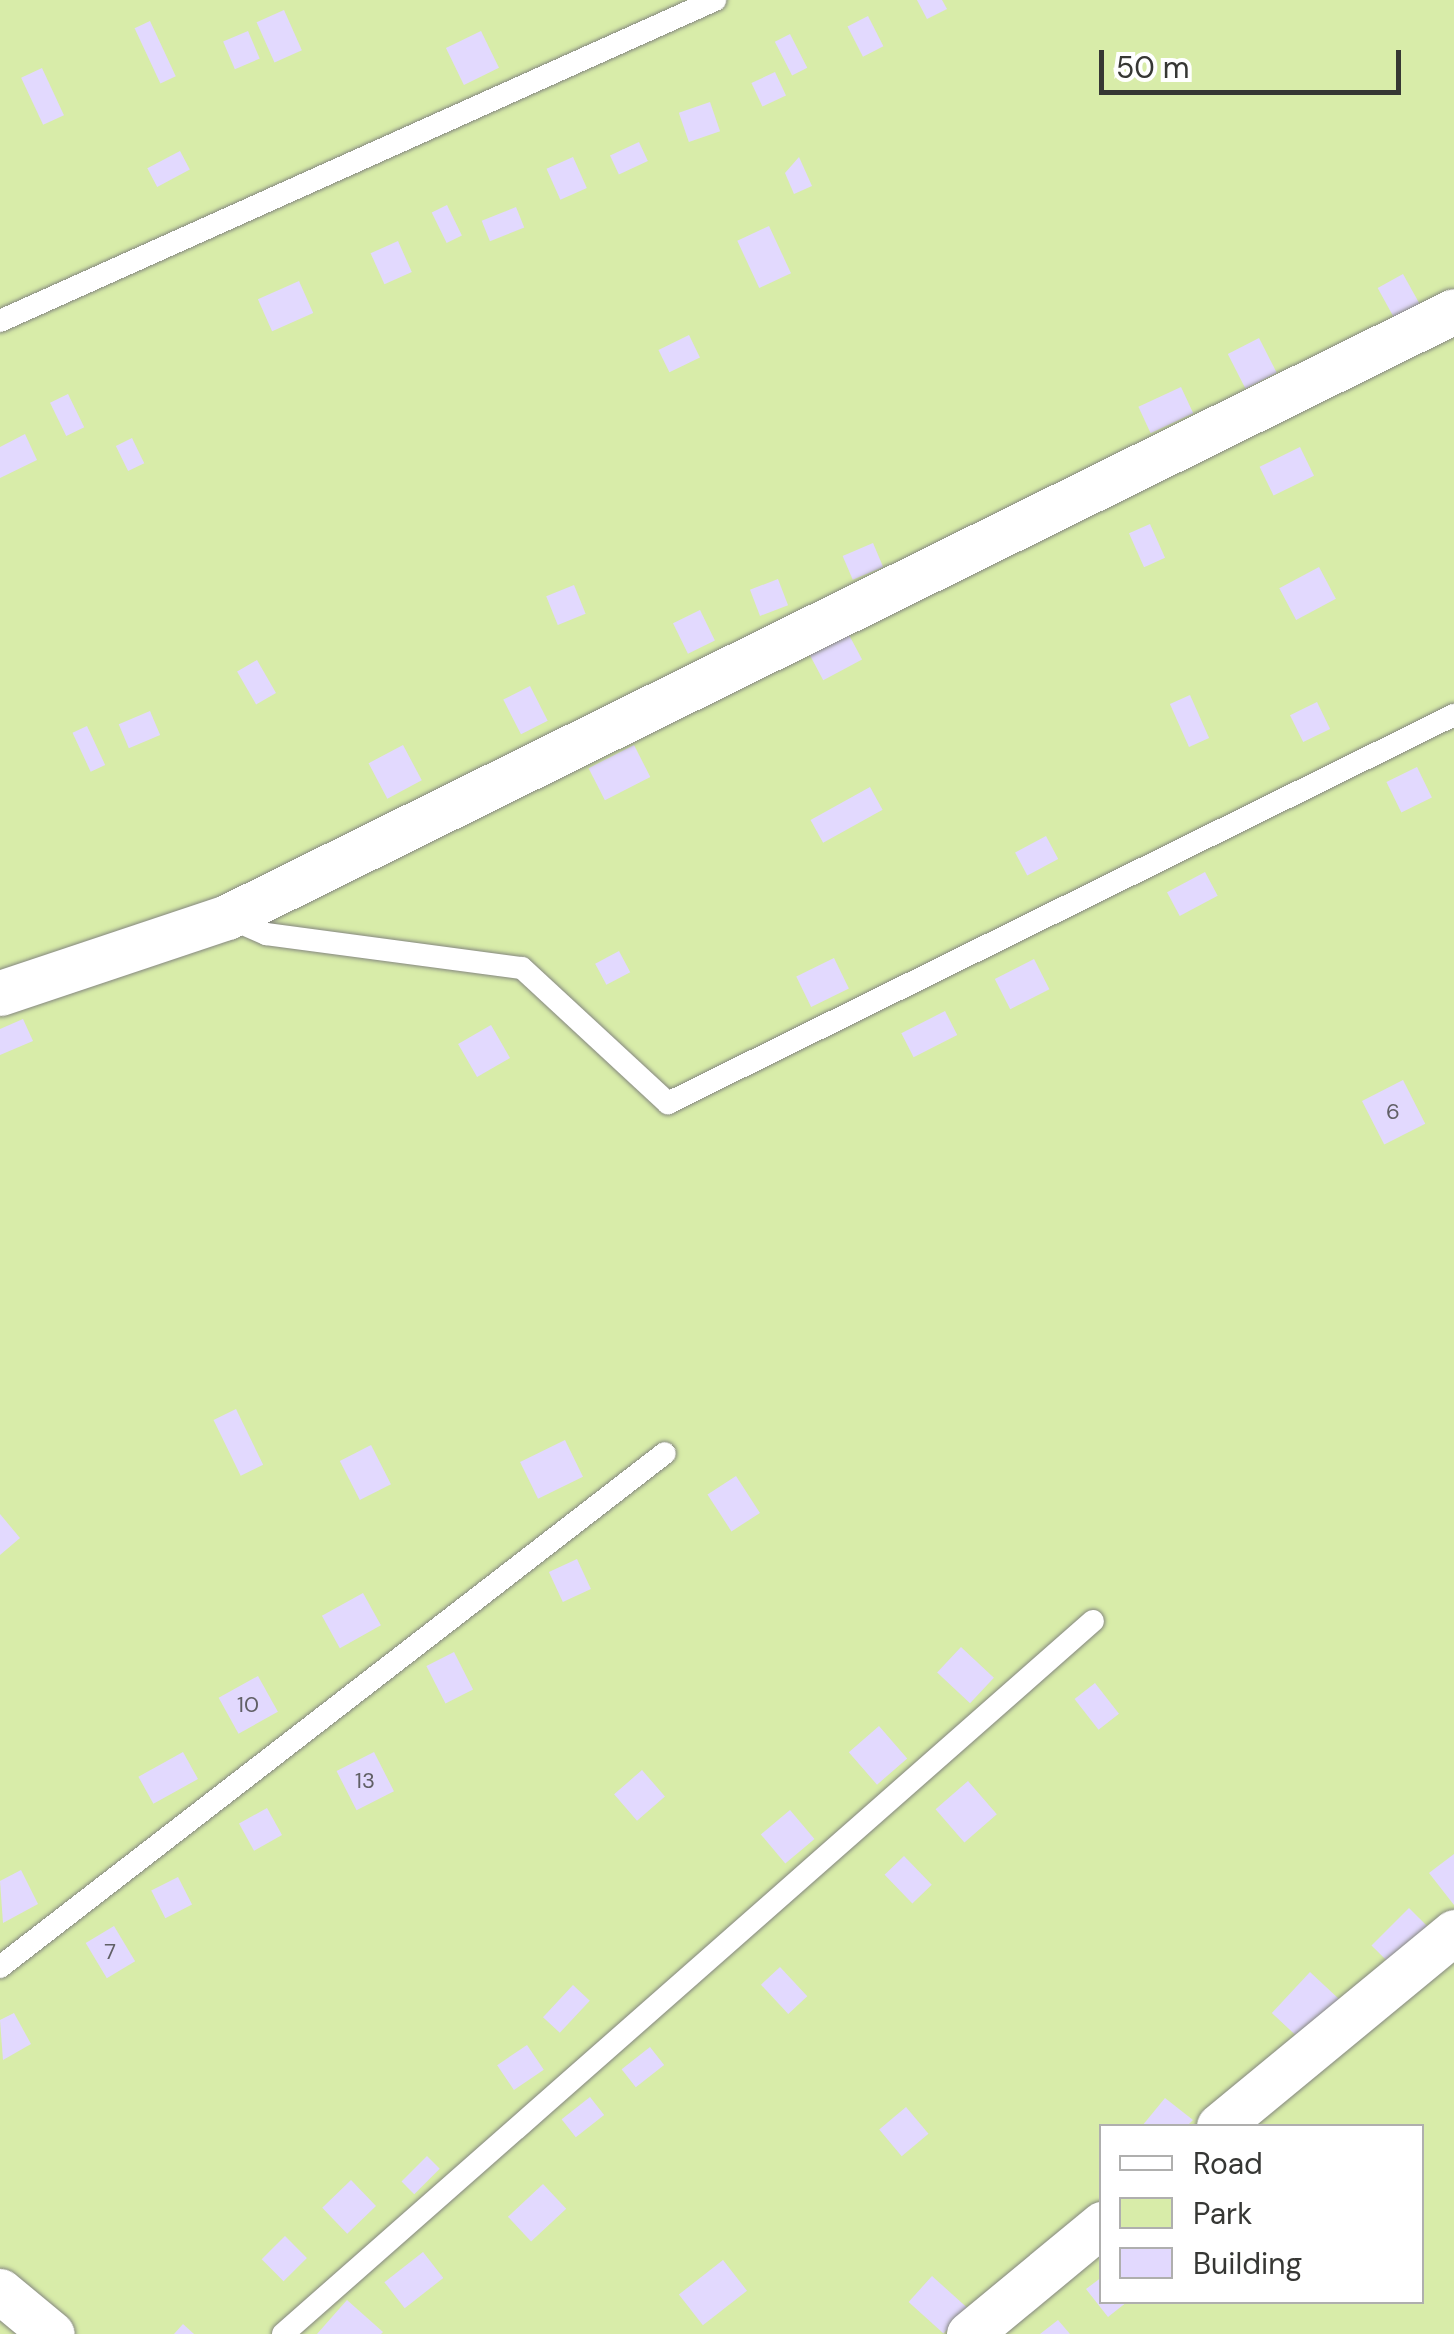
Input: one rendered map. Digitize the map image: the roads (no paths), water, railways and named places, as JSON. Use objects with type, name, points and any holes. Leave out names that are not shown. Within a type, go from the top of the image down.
[{"type":"street","points":[[0,993],[228,918],[1454,311]]},
{"type":"street","points":[[1221,2124],[1454,1932]]},
{"type":"street","points":[[969,2334],[1099,2226]]},
{"type":"street","points":[[0,2291],[52,2334]]},
{"type":"lane","points":[[0,321],[715,0]]},
{"type":"lane","points":[[228,918],[266,934],[522,968],[668,1103],[1454,715]]},
{"type":"lane","points":[[0,1967],[665,1452]]},
{"type":"lane","points":[[283,2334],[1092,1621]]}]
